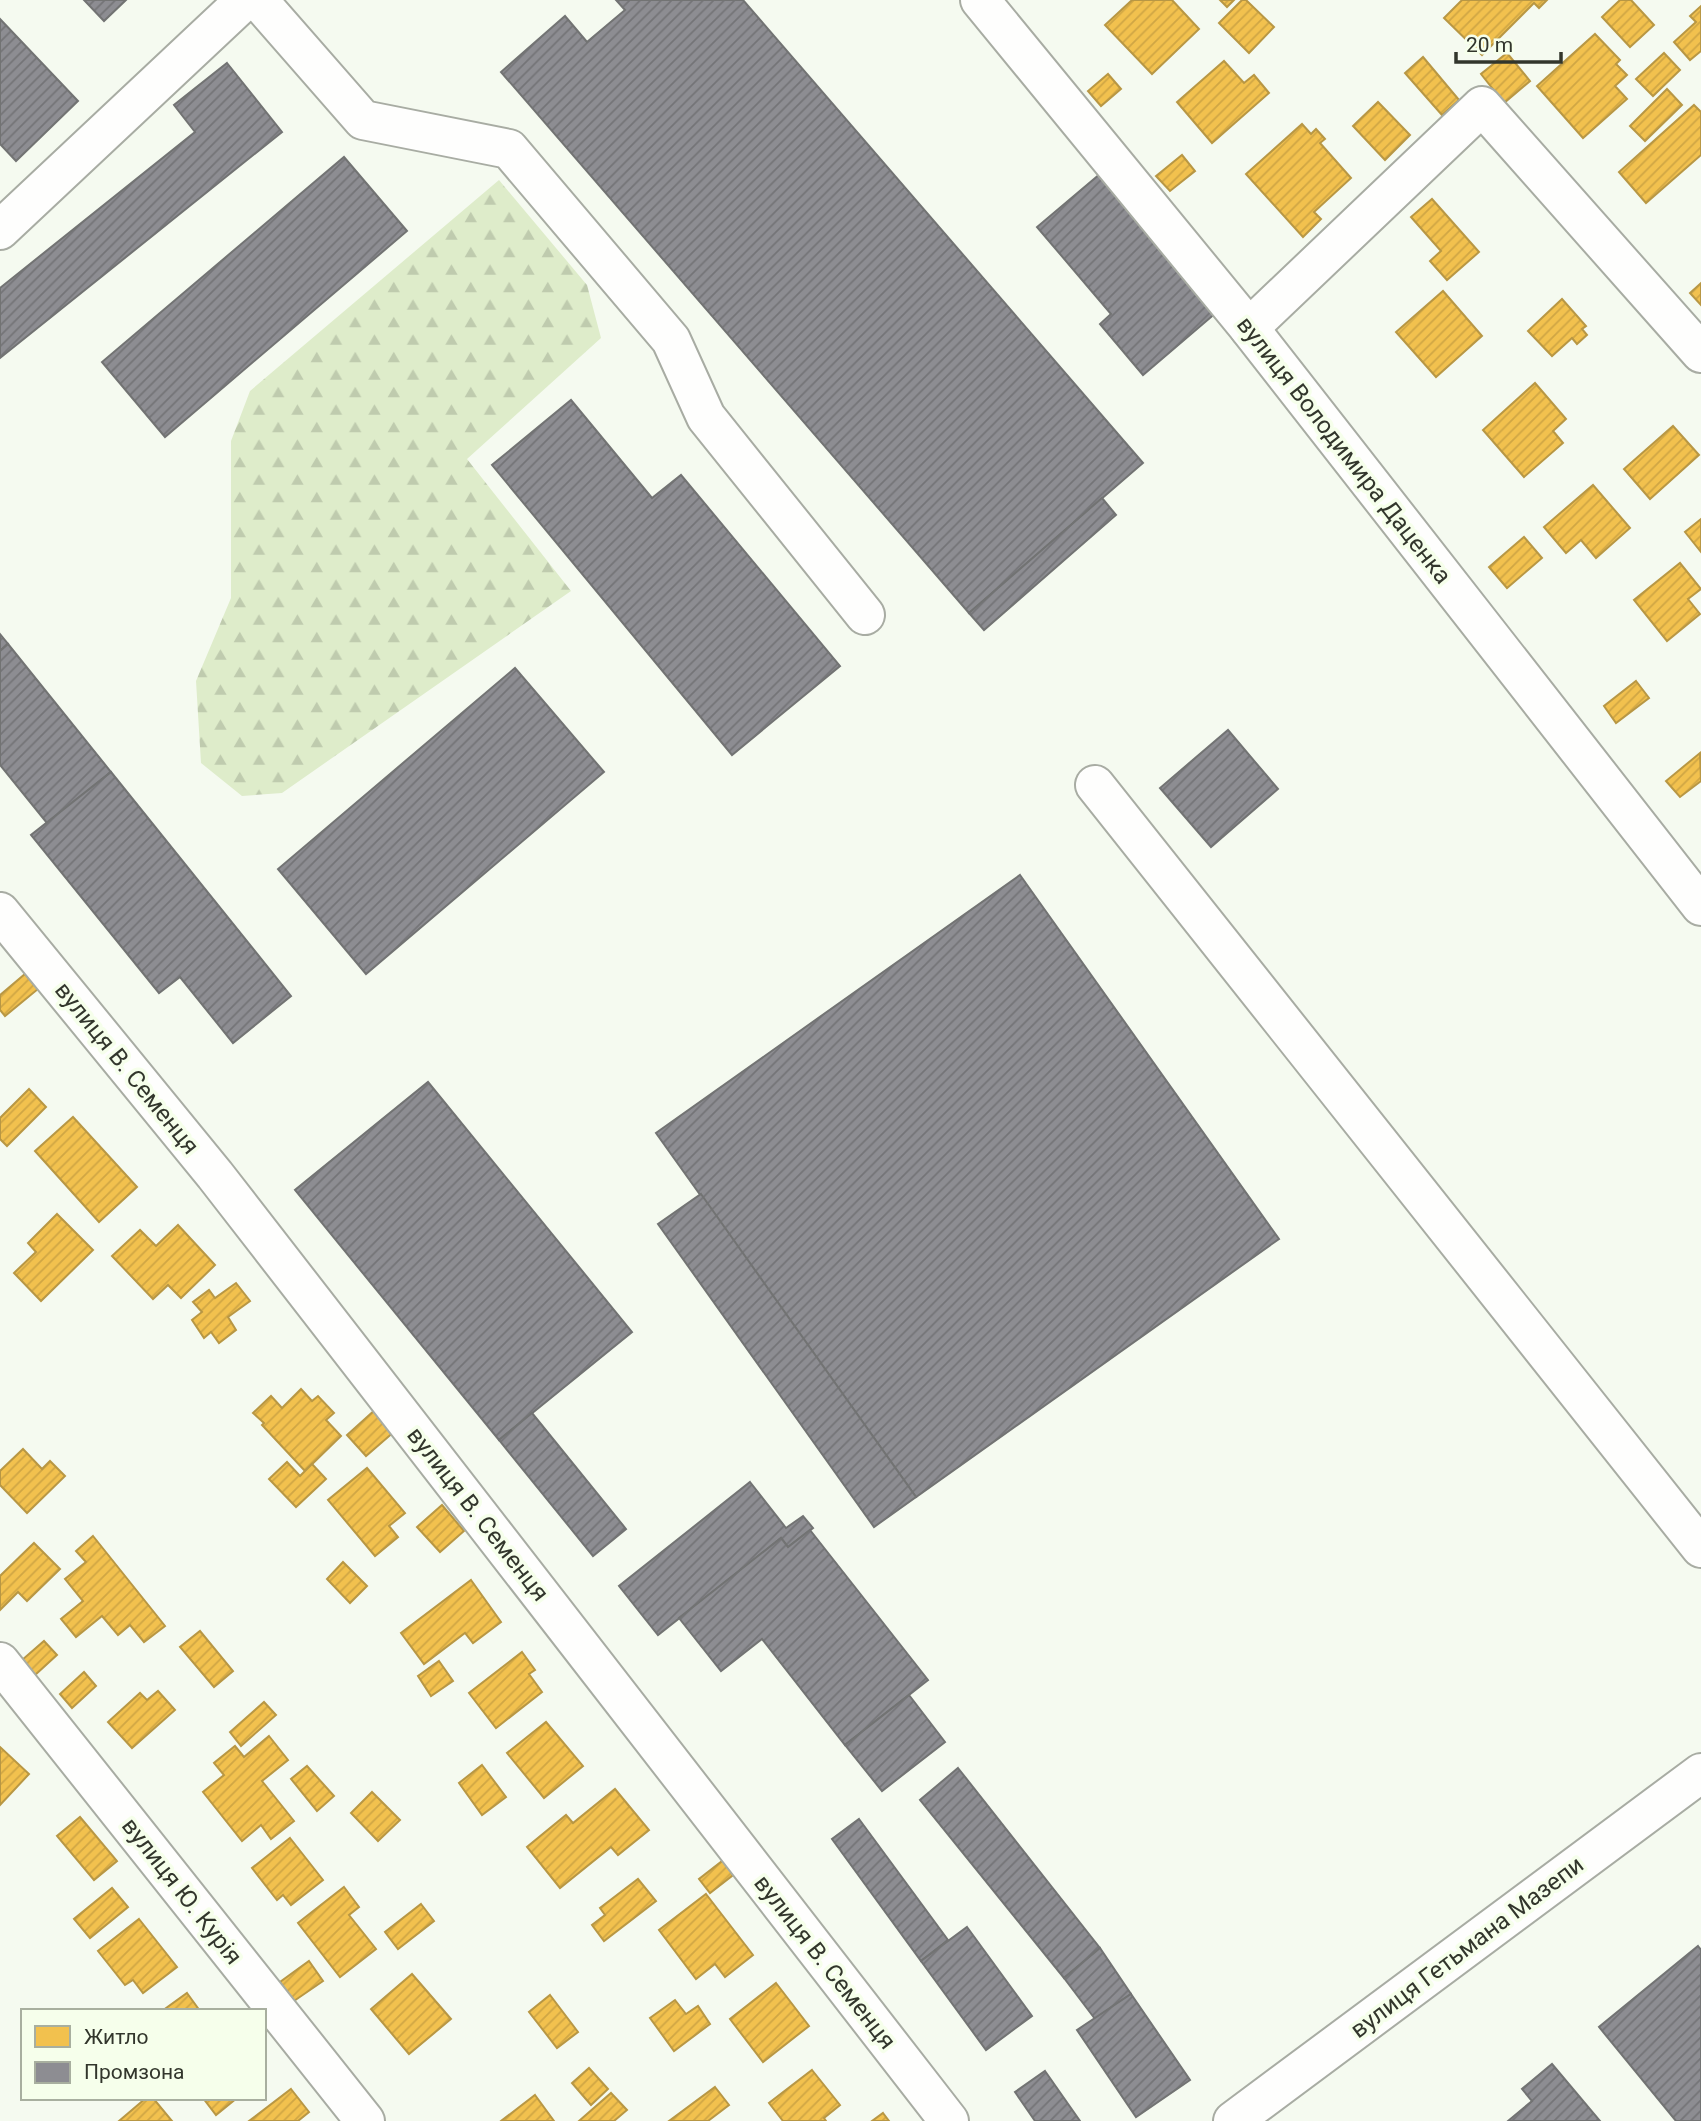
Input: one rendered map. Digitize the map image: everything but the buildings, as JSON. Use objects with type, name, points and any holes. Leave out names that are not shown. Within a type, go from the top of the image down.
[{"type":"street","points":[[0,230],[244,0]]},
{"type":"street","points":[[258,0],[363,120],[509,149],[671,340],[706,417],[864,615]]},
{"type":"street","name":"вулиця Володимира Даценка","points":[[980,0],[1250,328],[1701,906]]},
{"type":"street","points":[[1250,328],[1482,106],[1701,353]]},
{"type":"street","points":[[1095,785],[1701,1548]]},
{"type":"street","name":"вулиця В. Семенця","points":[[0,912],[215,1175],[948,2121]]},
{"type":"street","name":"вулиця Ю. Курія","points":[[0,1662],[365,2121]]},
{"type":"street","name":"вулиця Гетьмана Мазепи","points":[[1233,2121],[1701,1773]]},
{"type":"green space","points":[[499,180],[587,285],[601,338],[467,459],[571,591],[282,793],[242,796],[201,763],[196,681],[231,598],[231,441],[250,391]]}]
